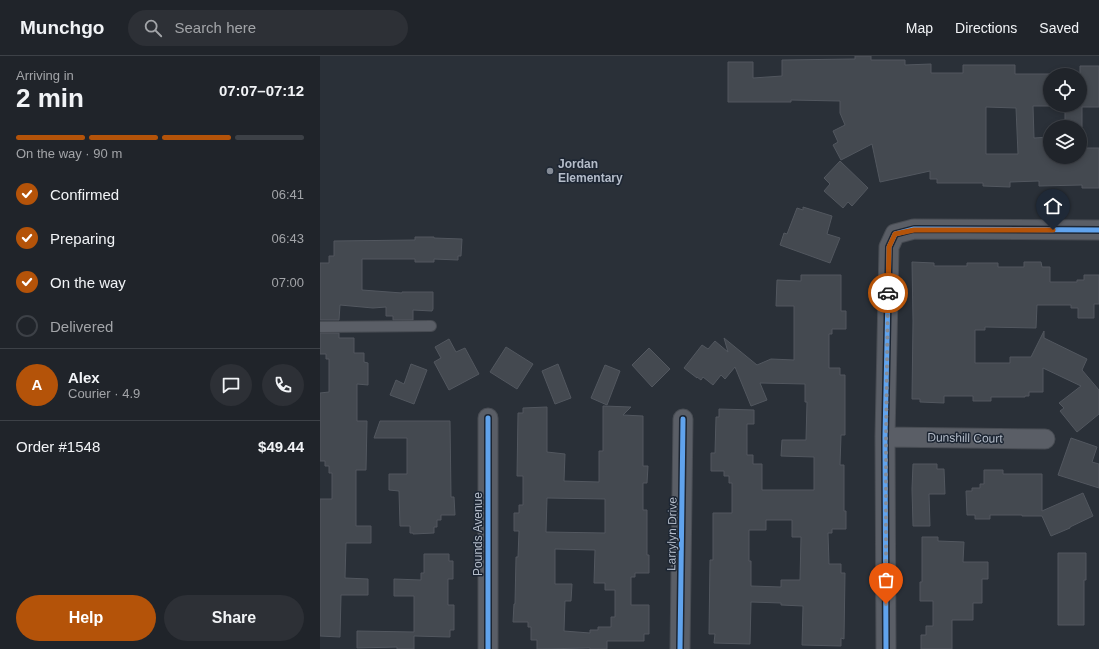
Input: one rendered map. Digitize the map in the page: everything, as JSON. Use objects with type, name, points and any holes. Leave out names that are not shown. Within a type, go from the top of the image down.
[{"type":"street","points":[[886,649],[886,437],[889,247],[895,234],[914,230],[1099,230]]},
{"type":"street","name":"Pounds Avenue","points":[[488,418],[488,649]]},
{"type":"street","name":"Larrylyn Drive","points":[[680,649],[683,419]]},
{"type":"street","name":"Dunshill Court","points":[[886,437],[1045,439]]},
{"type":"lane","points":[[320,327],[432,326]]},
{"type":"building","points":[[855,56],[871,56],[871,60],[905,60],[905,65],[931,64],[931,73],[963,73],[963,65],[1015,65],[1015,74],[1043,74],[1043,106],[1033,106],[1034,138],[1043,137],[1043,164],[1087,164],[1087,148],[1099,148],[1099,188],[1082,188],[1082,185],[1039,186],[1039,181],[1010,182],[1010,187],[983,186],[983,183],[937,183],[937,179],[930,179],[930,171],[880,182],[872,144],[841,160],[833,145],[838,142],[833,131],[845,125],[840,113],[840,101],[791,100],[791,102],[728,102],[728,62],[753,62],[753,78],[782,76],[782,60],[855,59]],"holes":[[[986,107],[1016,108],[1018,154],[986,154]]]},
{"type":"building","points":[[1080,66],[1099,66],[1099,107],[1087,107],[1087,68],[1080,68]]},
{"type":"building","points":[[1065,112],[1082,112],[1082,120],[1065,120]]},
{"type":"building","points":[[840,161],[868,188],[852,206],[848,202],[843,208],[824,191],[830,184],[824,178]]},
{"type":"building","points":[[803,207],[832,216],[827,234],[840,238],[830,263],[780,245],[784,233],[787,234],[797,208],[803,210]]},
{"type":"building","points":[[415,237],[462,239],[461,256],[458,256],[458,260],[434,259],[434,262],[415,262],[415,259],[362,259],[362,290],[402,293],[433,292],[432,311],[413,310],[413,320],[393,320],[393,316],[386,316],[386,307],[373,308],[340,305],[339,320],[320,320],[320,263],[329,263],[329,256],[334,256],[334,241],[415,240]]},
{"type":"building","points":[[912,262],[934,263],[934,266],[967,266],[967,263],[998,263],[998,267],[1024,267],[1024,262],[1041,262],[1042,267],[1050,267],[1050,282],[1077,282],[1077,280],[1084,280],[1084,275],[1099,275],[1099,304],[1094,304],[1094,318],[1078,318],[1078,308],[1071,308],[1071,305],[1037,305],[1036,328],[985,327],[985,330],[975,330],[975,363],[1010,363],[1010,357],[1031,357],[1044,331],[1044,338],[1087,359],[1082,370],[1099,390],[1099,414],[1077,432],[1060,411],[1064,408],[1059,403],[1081,386],[1043,368],[1043,392],[1029,392],[1029,396],[1025,397],[991,397],[991,401],[973,401],[973,396],[944,396],[944,403],[920,402],[920,399],[912,399]]},
{"type":"building","points":[[801,275],[841,275],[841,311],[846,311],[846,329],[832,329],[832,334],[829,334],[829,368],[840,368],[840,375],[845,375],[845,435],[841,435],[840,465],[844,465],[844,511],[846,511],[846,529],[832,529],[832,533],[828,533],[829,564],[841,564],[841,573],[845,573],[844,639],[841,638],[841,646],[802,645],[803,606],[781,605],[781,603],[751,602],[750,644],[714,643],[715,634],[709,634],[710,560],[713,560],[713,513],[732,513],[732,483],[729,483],[729,476],[724,476],[724,471],[711,471],[711,453],[715,453],[716,417],[719,417],[719,409],[754,410],[754,424],[747,424],[747,455],[753,455],[753,464],[762,464],[762,490],[814,490],[814,457],[781,456],[782,440],[806,440],[807,402],[805,402],[805,384],[760,383],[767,400],[751,406],[735,367],[725,379],[721,375],[713,385],[703,377],[701,380],[697,378],[684,368],[702,345],[708,349],[715,341],[728,352],[724,338],[757,365],[771,359],[794,360],[794,306],[776,306],[777,280],[801,281]],"holes":[[[766,520],[792,520],[792,537],[801,537],[800,580],[781,580],[781,587],[751,586],[749,530],[766,530]]]},
{"type":"building","points":[[320,333],[339,333],[339,338],[354,338],[354,353],[364,353],[364,362],[368,363],[368,385],[357,384],[357,421],[367,421],[366,470],[356,470],[356,526],[371,526],[371,543],[346,543],[345,578],[368,579],[368,595],[341,595],[340,637],[320,636],[320,499],[332,499],[332,473],[329,473],[329,466],[325,466],[325,461],[320,461],[320,393],[329,392],[329,359],[326,359],[326,354],[320,354]]},
{"type":"building","points":[[449,339],[456,352],[465,348],[479,374],[449,390],[434,362],[441,358],[435,347]]},
{"type":"building","points":[[506,347],[533,364],[517,389],[490,372]]},
{"type":"building","points":[[649,348],[670,369],[652,387],[632,365]]},
{"type":"building","points":[[411,364],[427,370],[414,404],[390,395],[396,380],[404,384]]},
{"type":"building","points":[[558,364],[571,398],[555,404],[542,371]]},
{"type":"building","points":[[605,365],[620,371],[607,405],[591,398]]},
{"type":"building","points":[[603,406],[631,407],[623,415],[643,416],[643,466],[648,466],[647,483],[643,483],[643,510],[647,510],[647,555],[649,555],[649,573],[635,573],[635,577],[631,577],[631,605],[649,605],[649,634],[644,634],[644,641],[607,641],[607,649],[537,649],[537,640],[531,640],[531,627],[528,627],[528,622],[513,622],[516,557],[518,557],[519,531],[514,531],[514,513],[519,513],[519,505],[523,505],[523,476],[517,476],[518,413],[523,413],[523,408],[547,407],[547,452],[565,454],[564,481],[599,482],[599,451],[603,451]],"holes":[[[547,498],[605,499],[605,533],[546,532]],[[555,549],[595,550],[594,583],[605,583],[605,590],[615,590],[615,617],[611,617],[611,627],[598,627],[598,630],[590,630],[590,633],[564,631],[565,601],[571,601],[572,584],[555,584]]]},
{"type":"building","points":[[380,421],[450,421],[451,497],[454,497],[455,515],[441,515],[441,520],[437,520],[437,527],[434,527],[434,533],[413,534],[410,533],[410,526],[400,526],[399,491],[389,490],[389,474],[407,474],[407,438],[374,438]]},
{"type":"building","points":[[1071,438],[1097,447],[1092,462],[1099,464],[1099,488],[1058,475]]},
{"type":"building","points":[[913,464],[937,464],[937,469],[944,469],[945,494],[929,494],[930,526],[913,526]]},
{"type":"building","points":[[984,470],[1003,470],[1003,474],[1042,474],[1042,511],[1083,493],[1093,516],[1051,536],[1042,516],[990,515],[990,519],[975,519],[975,515],[967,515],[966,491],[972,491],[972,488],[980,488],[980,484],[984,484]]},
{"type":"building","points":[[922,537],[938,537],[938,541],[964,542],[963,562],[988,562],[988,579],[982,579],[982,603],[973,603],[973,620],[952,620],[952,649],[921,649],[921,635],[926,635],[926,626],[933,626],[933,601],[920,601],[920,582],[922,582]]},
{"type":"building","points":[[1058,553],[1086,553],[1086,580],[1084,580],[1084,625],[1058,625]]},
{"type":"building","points":[[424,554],[449,554],[449,561],[453,561],[453,579],[448,579],[448,605],[454,605],[454,630],[450,630],[450,637],[414,636],[414,649],[397,649],[397,647],[357,648],[357,631],[414,632],[414,596],[394,596],[394,579],[421,580],[421,573],[424,573]]},
{"type":"cycle path","points":[[886,649],[885,437],[889,247],[895,234],[914,229],[1099,230]]},
{"type":"cycle path","points":[[488,418],[488,649]]},
{"type":"cycle path","points":[[680,649],[683,419]]},
{"type":"way so far","points":[[886,604],[888,293]]},
{"type":"place","name":"Jordan Elementary","points":[[550,171]]},
{"type":"route","points":[[888,293],[889,247],[895,234],[914,230],[1053,230]]}]
